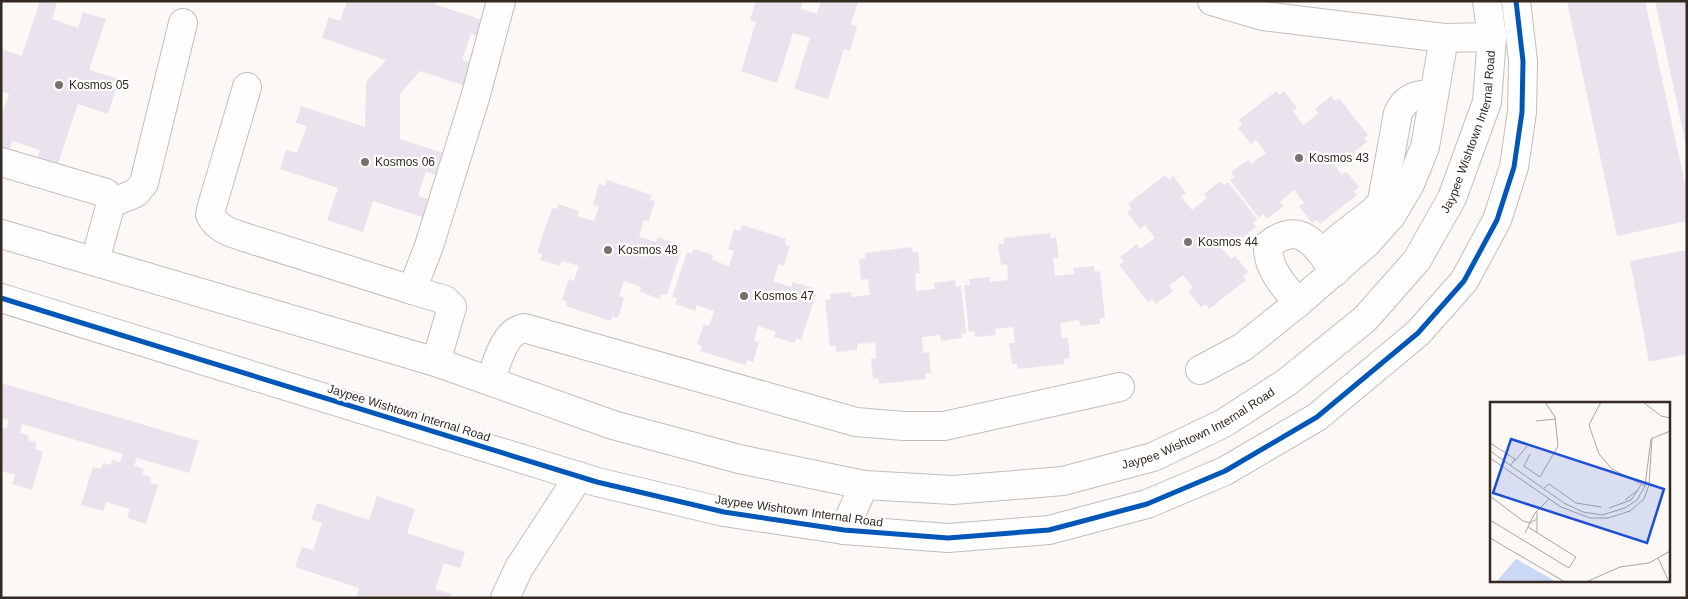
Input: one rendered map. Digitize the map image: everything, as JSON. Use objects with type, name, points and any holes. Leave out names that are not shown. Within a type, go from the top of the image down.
[{"type":"street","points":[[412,290],[429,246],[475,98],[502,1]]},
{"type":"street","points":[[1212,1],[1263,16],[1444,38],[1492,37]]},
{"type":"street","name":"Jaypee Wishtown Internal Road","points":[[1,234],[436,362],[613,426],[739,459],[864,485],[953,490],[1063,481],[1153,457],[1224,423],[1287,382],[1365,319],[1417,260],[1452,198],[1487,102],[1492,37],[1487,1]]},
{"type":"street","name":"Jaypee Wishtown Internal Road","points":[[1,298],[579,476],[724,512],[844,530],[948,538],[1049,530],[1147,504],[1225,471],[1317,417],[1418,333],[1464,281],[1497,220],[1514,167],[1522,112],[1523,61],[1516,1]]},
{"type":"street","points":[[111,203],[136,193],[144,183],[183,23]]},
{"type":"street","points":[[1200,370],[1242,347],[1298,303],[1335,272],[1391,216],[1410,184],[1425,148],[1444,38]]},
{"type":"street","points":[[247,87],[212,206],[210,215],[215,224],[231,233],[445,300],[452,307],[436,362]]},
{"type":"street","points":[[1335,241],[1375,210],[1382,202],[1398,112],[1403,102],[1414,96],[1434,94]]},
{"type":"street","points":[[1,162],[106,193],[111,203],[95,261]]},
{"type":"street","points":[[1298,303],[1275,273],[1267,255],[1268,245],[1278,237],[1294,233],[1304,236],[1335,272]]},
{"type":"street","points":[[490,381],[509,336],[516,330],[524,328],[856,422],[904,426],[944,426],[1120,387]]},
{"type":"street","points":[[505,598],[519,568],[579,476]]},
{"type":"street","points":[[844,530],[864,485]]},
{"type":"building","name":"Kosmos 05","points":[[40,1],[57,3],[52,19],[78,28],[83,12],[106,19],[89,70],[119,79],[108,114],[78,104],[57,167],[36,160],[40,150],[12,141],[9,152],[1,149],[1,118],[9,94],[1,91],[1,49],[22,56]]},
{"type":"building","points":[[347,1],[435,1],[434,4],[492,23],[487,39],[471,34],[462,60],[478,65],[471,88],[420,71],[400,94],[400,139],[450,155],[442,177],[426,172],[418,196],[434,201],[428,219],[373,201],[363,232],[327,220],[338,188],[280,169],[286,150],[297,153],[307,126],[296,123],[301,106],[365,127],[366,82],[386,60],[322,38],[329,17],[340,21]]},
{"type":"building","points":[[756,1],[803,1],[801,9],[817,14],[821,1],[858,1],[851,24],[857,26],[850,51],[844,49],[828,99],[794,89],[810,38],[793,33],[777,83],[741,71],[756,22],[750,20]]},
{"type":"building","points":[[1567,1],[1645,1],[1687,193],[1687,221],[1617,236]]},
{"type":"building","points":[[1655,1],[1687,1],[1687,145],[1686,145]]},
{"type":"building","name":"Kosmos 43","points":[[1276,91],[1280,95],[1284,91],[1297,108],[1293,111],[1303,125],[1318,114],[1315,109],[1331,96],[1335,101],[1339,98],[1368,135],[1364,138],[1367,142],[1350,155],[1347,151],[1332,162],[1342,175],[1346,171],[1359,187],[1354,191],[1357,195],[1320,224],[1317,220],[1312,223],[1299,206],[1304,203],[1294,190],[1280,202],[1284,206],[1267,219],[1263,214],[1259,218],[1230,180],[1235,177],[1231,172],[1248,160],[1251,164],[1266,153],[1256,140],[1251,144],[1238,128],[1242,124],[1239,120]]},
{"type":"building","name":"Kosmos 44","points":[[1165,175],[1169,180],[1173,176],[1186,193],[1181,196],[1192,210],[1207,198],[1204,194],[1220,181],[1224,185],[1228,182],[1257,219],[1253,223],[1256,227],[1239,240],[1236,236],[1221,247],[1231,259],[1235,256],[1248,272],[1243,276],[1246,280],[1209,309],[1206,304],[1201,307],[1188,291],[1193,288],[1183,275],[1169,286],[1173,291],[1156,304],[1152,299],[1148,302],[1119,265],[1124,262],[1120,257],[1137,244],[1140,249],[1155,238],[1145,225],[1140,229],[1127,212],[1132,209],[1128,204]]},
{"type":"building","name":"Kosmos 48","points":[[607,180],[652,195],[650,200],[655,201],[649,221],[644,220],[639,237],[656,242],[658,237],[678,244],[676,249],[681,251],[667,295],[661,294],[660,299],[640,292],[641,287],[624,281],[619,296],[624,298],[618,318],[612,316],[611,321],[566,306],[567,301],[562,300],[569,279],[574,281],[579,266],[562,261],[560,266],[540,260],[542,254],[537,252],[552,208],[557,209],[558,204],[579,211],[577,216],[594,221],[599,206],[593,204],[599,184],[605,186]]},
{"type":"building","name":"Kosmos 47","points":[[742,225],[786,239],[785,244],[790,246],[784,266],[779,264],[773,281],[791,287],[793,282],[813,288],[811,293],[816,295],[801,340],[796,338],[795,343],[774,337],[776,332],[758,326],[754,341],[759,342],[753,362],[747,360],[745,365],[700,351],[702,346],[697,344],[704,324],[709,326],[714,311],[697,305],[695,311],[675,304],[677,298],[672,297],[687,252],[692,254],[693,249],[713,255],[712,260],[729,266],[734,251],[728,249],[734,229],[740,231]]},
{"type":"building","points":[[1050,233],[1051,238],[1056,237],[1059,258],[1053,258],[1055,276],[1074,274],[1073,268],[1094,266],[1095,272],[1100,271],[1105,318],[1100,318],[1100,324],[1080,326],[1079,320],[1060,323],[1062,338],[1068,338],[1070,358],[1064,359],[1064,364],[1018,369],[1017,364],[1012,364],[1009,343],[1015,343],[1013,327],[995,329],[996,335],[975,337],[974,331],[969,332],[964,285],[970,285],[969,279],[990,277],[990,282],[1008,280],[1007,264],[1001,265],[998,244],[1004,244],[1003,238]]},
{"type":"building","points":[[911,247],[912,252],[918,252],[920,273],[915,273],[916,291],[935,289],[934,283],[955,280],[956,286],[961,286],[966,333],[961,333],[962,338],[941,341],[940,335],[922,337],[923,353],[929,352],[931,373],[925,373],[926,379],[879,384],[878,378],[873,379],[871,358],[876,358],[875,342],[857,344],[857,350],[836,352],[836,346],[830,346],[825,300],[831,299],[830,294],[851,292],[852,297],[870,295],[868,279],[861,280],[859,259],[865,258],[865,253]]},
{"type":"building","points":[[1687,250],[1687,354],[1649,362],[1630,261]]},
{"type":"building","points":[[1,383],[199,441],[189,473],[137,458],[134,466],[144,469],[142,474],[151,477],[150,483],[158,485],[146,524],[127,518],[130,509],[106,502],[103,511],[81,505],[93,467],[101,469],[103,463],[111,465],[112,460],[120,462],[123,454],[22,424],[20,433],[29,436],[28,440],[37,443],[35,449],[43,452],[32,490],[12,484],[15,475],[1,471],[1,427],[6,429],[9,420],[1,418]]},
{"type":"building","points":[[377,496],[415,509],[407,533],[465,552],[460,568],[444,563],[435,589],[451,594],[450,598],[356,598],[359,588],[295,567],[302,547],[313,550],[322,523],[311,519],[317,503],[369,520]]},
{"type":"cycle path","points":[[1,298],[597,482],[724,512],[844,530],[948,538],[1049,530],[1147,504],[1225,471],[1317,417],[1418,333],[1464,281],[1497,220],[1514,167],[1522,112],[1523,61],[1516,1]]},
{"type":"place","name":"Kosmos 05","points":[[59,85]]},
{"type":"place","name":"Kosmos 43","points":[[1299,158]]},
{"type":"place","name":"Kosmos 06","points":[[365,162]]},
{"type":"place","name":"Kosmos 44","points":[[1188,242]]},
{"type":"place","name":"Kosmos 48","points":[[608,250]]},
{"type":"place","name":"Kosmos 47","points":[[744,296]]}]
